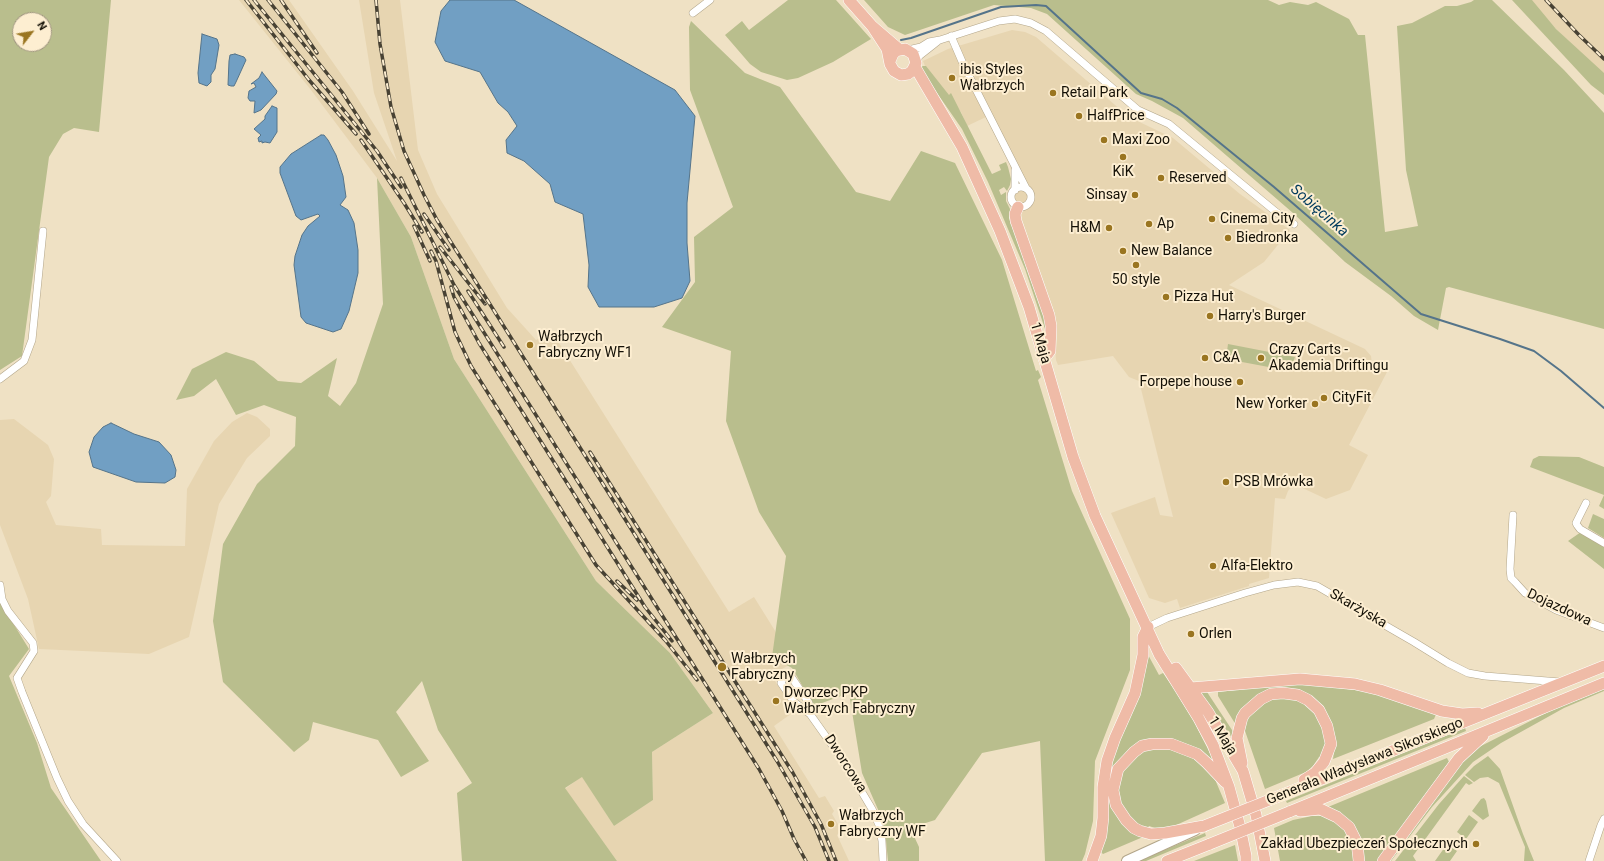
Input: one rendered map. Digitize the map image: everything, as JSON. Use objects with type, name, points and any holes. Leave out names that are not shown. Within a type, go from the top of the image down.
[{"type":"main road","points":[[849,0],[872,26],[887,50],[892,68],[897,73],[904,75],[913,68],[915,56],[904,50],[872,26]]},
{"type":"main road","points":[[890,61],[893,54],[904,50]]},
{"type":"main road","name":"1 Maja","points":[[913,68],[962,147],[1003,238],[1027,300],[1073,457],[1095,516],[1119,570],[1148,627],[1159,654],[1213,744],[1229,787],[1246,859]]},
{"type":"main road","points":[[1018,207],[1015,214],[1016,221],[1043,295],[1050,321],[1050,351],[1044,359]]},
{"type":"main road","points":[[1092,861],[1100,836],[1103,818],[1103,787],[1107,761],[1115,738],[1135,693],[1143,655],[1143,636],[1148,627]]},
{"type":"main road","name":"1 Maja","points":[[1148,627],[1208,712],[1243,771],[1256,815],[1265,861]]},
{"type":"main road","name":"Generała Władysława Sikorskiego","points":[[1126,861],[1204,826],[1604,666]]},
{"type":"main road","points":[[1191,688],[1284,680],[1326,681],[1355,684],[1380,690],[1442,711],[1462,714],[1489,713]]},
{"type":"main road","name":"Generała Władysława Sikorskiego","points":[[1167,861],[1490,731],[1604,683]]},
{"type":"main road","points":[[1243,771],[1237,738],[1242,718],[1245,713],[1261,699],[1271,694],[1291,694],[1308,700],[1324,717],[1331,744],[1324,762],[1315,773],[1282,795]]},
{"type":"main road","points":[[1472,719],[1478,735]]},
{"type":"main road","points":[[1383,861],[1459,758],[1490,731]]},
{"type":"main road","points":[[1204,826],[1151,834],[1134,828],[1126,820],[1116,805],[1113,790],[1118,769],[1134,752],[1142,746],[1157,743],[1171,744],[1197,754],[1229,787]]},
{"type":"main road","points":[[1289,812],[1320,809],[1337,817],[1349,827],[1357,843],[1359,861]]},
{"type":"street","points":[[693,13],[710,0]]},
{"type":"street","points":[[904,50],[913,50],[930,42],[999,21],[1015,19],[1031,23],[1046,31],[1138,110],[1169,124],[1276,212],[1294,224]]},
{"type":"street","points":[[951,36],[1015,170],[1031,195],[1030,201],[1024,207],[1018,207],[1013,203],[1011,198],[1015,190],[1015,170]]},
{"type":"street","points":[[913,68],[919,56],[940,40]]},
{"type":"street","points":[[1015,190],[1019,188],[1026,188]]},
{"type":"street","points":[[0,379],[24,361],[32,340],[44,231]]},
{"type":"street","points":[[1586,502],[1576,523],[1580,529],[1604,544]]},
{"type":"street","name":"Dojazdowa","points":[[1513,515],[1510,569],[1511,578],[1525,593],[1556,610],[1604,628]]},
{"type":"street","name":"Skarżyska","points":[[1148,627],[1179,614],[1245,593],[1274,585],[1298,582],[1317,586],[1448,663],[1468,673],[1485,676],[1565,682]]},
{"type":"street","points":[[0,585],[2,599],[8,611],[33,643],[34,651],[18,678],[22,692],[57,778],[68,801],[82,824],[117,861]]},
{"type":"street","name":"Dworcowa","points":[[810,714],[809,703],[790,674],[784,675],[780,682],[794,702],[810,714],[844,762],[872,809],[879,825],[882,841],[883,861]]},
{"type":"street","points":[[1589,861],[1604,819]]},
{"type":"shaded area","points":[[239,0],[289,0],[353,91],[397,161],[374,93],[359,0],[400,0],[418,150],[437,194],[507,308],[536,340],[552,332],[729,612],[754,597],[787,650],[791,664],[771,675],[795,711],[774,726],[819,798],[825,796],[834,811],[832,814],[842,831],[837,835],[849,861],[617,861],[565,789],[582,776],[614,826],[653,800],[652,752],[713,713],[670,653],[596,581],[454,359],[411,237],[377,178],[311,90]]},
{"type":"shaded area","points":[[1529,0],[1604,0],[1604,76],[1590,65]]},
{"type":"shaded area","points":[[1012,30],[1025,32],[1036,37],[1129,117],[1173,138],[1240,194],[1290,230],[1264,262],[1229,285],[1365,349],[1371,356],[1372,364],[1387,372],[1349,445],[1368,455],[1350,490],[1326,499],[1294,484],[1288,491],[1285,499],[1275,498],[1269,578],[1180,608],[1177,599],[1165,603],[1149,598],[1111,513],[1155,497],[1160,515],[1173,517],[1139,381],[1129,377],[1113,356],[1058,365],[1055,347],[1020,216],[1022,213],[1013,208],[1008,200],[1013,182],[1010,164],[986,117],[967,126],[961,112],[925,66],[923,61],[948,49]]},
{"type":"shaded area","points":[[247,413],[257,417],[270,429],[270,436],[247,458],[219,504],[189,637],[149,654],[39,649],[28,599],[0,525],[0,420],[14,419],[48,445],[54,459],[51,496],[46,502],[56,525],[101,529],[102,545],[185,546],[187,489],[214,441],[232,422]]},
{"type":"green space","points":[[0,0],[111,0],[99,132],[74,128],[63,134],[49,157],[22,356],[0,370]]},
{"type":"green space","points":[[788,0],[836,0],[871,39],[833,62],[798,78],[787,80],[761,72],[750,64],[725,35],[742,21],[749,30]]},
{"type":"green space","points":[[864,0],[1268,0],[1279,5],[1290,2],[1308,5],[1316,2],[1349,19],[1358,35],[1365,35],[1385,232],[1418,226],[1406,170],[1397,26],[1412,23],[1445,6],[1457,6],[1474,0],[1492,0],[1564,70],[1604,113],[1604,329],[1449,287],[1446,288],[1438,330],[1414,316],[1391,296],[1345,262],[1293,213],[1183,118],[1136,94],[1047,14],[1031,8],[994,5],[905,35],[888,27]]},
{"type":"green space","points":[[1512,0],[1532,0],[1556,29],[1604,73],[1604,95],[1591,85]]},
{"type":"green space","points":[[691,21],[745,73],[780,87],[856,192],[890,201],[921,151],[955,163],[1002,260],[1036,371],[1038,370],[1041,377],[1038,380],[1072,491],[1130,619],[1130,670],[1095,761],[1093,821],[1082,861],[1045,861],[1040,741],[982,753],[935,820],[913,827],[913,834],[919,847],[919,861],[888,861],[885,830],[880,814],[862,773],[849,693],[814,706],[792,668],[772,657],[786,556],[759,512],[726,421],[731,351],[662,327],[695,282],[694,237],[733,207],[690,90],[689,27]]},
{"type":"green space","points":[[926,66],[949,95],[951,93],[992,174],[1001,170],[999,165],[1006,162],[1011,179],[1010,185],[1007,191],[1004,187],[999,190],[1001,195],[1006,192],[1006,201],[1010,209],[1009,218],[1011,225],[1013,226],[1046,315],[1047,335],[1025,269],[988,182],[962,129],[921,70],[921,67]]},
{"type":"green space","points":[[377,178],[411,237],[454,359],[596,581],[670,653],[713,713],[652,752],[653,800],[614,826],[582,777],[565,788],[617,861],[462,861],[457,793],[472,783],[438,730],[422,681],[396,712],[429,761],[401,777],[378,740],[313,722],[309,740],[294,752],[223,682],[213,621],[223,544],[257,484],[295,446],[296,417],[264,405],[236,415],[216,379],[194,396],[176,400],[192,369],[226,352],[254,361],[278,381],[301,383],[337,358],[328,396],[340,406],[356,383],[383,304]]},
{"type":"green space","name":"Crazy Carts - Akademia Driftingu","points":[[1228,344],[1295,357],[1290,371],[1226,359]]},
{"type":"green space","points":[[1539,456],[1579,457],[1604,467],[1604,495],[1530,467],[1533,459]]},
{"type":"green space","points":[[1604,495],[1604,509],[1599,506]]},
{"type":"green space","points":[[1593,514],[1604,519],[1604,538],[1588,528]]},
{"type":"green space","points":[[1581,532],[1604,547],[1604,569],[1568,541]]},
{"type":"green space","points":[[0,602],[29,649],[9,676],[37,743],[51,788],[101,861],[0,861]]},
{"type":"green space","points":[[1146,651],[1159,675],[1163,673],[1176,692],[1193,720],[1213,759],[1211,760],[1185,745],[1130,749],[1110,799],[1143,837],[1103,854],[1100,851],[1108,773]]},
{"type":"green space","points":[[1300,683],[1378,693],[1437,712],[1434,719],[1333,759],[1334,752],[1322,707],[1272,690],[1236,725],[1218,696],[1218,692]]},
{"type":"green space","points":[[1604,689],[1604,691],[1564,708],[1501,743],[1473,762],[1432,807],[1391,861],[1388,861],[1461,763],[1479,747],[1554,709]]},
{"type":"green space","points":[[1199,692],[1207,692],[1232,730],[1234,734],[1233,739]]},
{"type":"green space","points":[[1273,697],[1300,700],[1317,712],[1325,739],[1325,749],[1321,758],[1319,757],[1313,766],[1306,772],[1265,789],[1244,728],[1245,722],[1251,712]]},
{"type":"green space","points":[[1465,728],[1466,731],[1287,803],[1286,801]]},
{"type":"green space","points":[[1148,749],[1171,749],[1201,762],[1214,777],[1225,803],[1174,826],[1158,829],[1149,826],[1147,829],[1139,827],[1123,811],[1117,790],[1119,777],[1126,765],[1140,753]]},
{"type":"green space","points":[[1488,756],[1500,769],[1534,861],[1524,861],[1525,847],[1499,783],[1488,777],[1480,778],[1474,782],[1465,775],[1474,766]]},
{"type":"green space","points":[[1447,758],[1449,762],[1377,861],[1361,861],[1362,854],[1328,807]]},
{"type":"green space","points":[[1464,776],[1473,783],[1469,785],[1466,783],[1413,856],[1416,861],[1395,861],[1439,804]]},
{"type":"green space","points":[[1484,798],[1489,816],[1483,820],[1472,811],[1481,799]]},
{"type":"green space","points":[[1469,815],[1478,822],[1466,839],[1457,832]]},
{"type":"green space","points":[[1312,816],[1323,816],[1344,826],[1353,841],[1355,861],[1280,861],[1274,828],[1293,820]]},
{"type":"green space","points":[[1205,833],[1206,836],[1146,861],[1138,861]]},
{"type":"green space","points":[[1447,844],[1457,851],[1450,861],[1435,861]]},
{"type":"green space","points":[[1235,845],[1238,861],[1194,861]]},
{"type":"water","points":[[450,0],[514,0],[675,90],[695,116],[687,203],[687,243],[690,281],[682,298],[654,307],[599,307],[588,287],[589,265],[583,214],[555,202],[550,184],[524,161],[507,153],[506,140],[517,126],[508,112],[498,103],[480,72],[445,61],[435,42],[441,11]]},
{"type":"water","points":[[202,34],[217,39],[219,45],[215,69],[211,75],[211,82],[207,86],[199,83],[198,73]]},
{"type":"water","points":[[235,54],[244,57],[246,60],[234,86],[231,86],[228,85],[229,61],[230,55]]},
{"type":"water","points":[[262,72],[277,91],[261,110],[254,113],[255,101],[250,101],[248,98],[249,91],[256,87],[254,83],[251,84],[259,78]]},
{"type":"water","points":[[272,106],[277,108],[277,132],[270,143],[262,143],[262,141],[259,142],[258,138],[261,135],[254,129],[265,119],[265,116]]},
{"type":"water","points":[[321,135],[324,135],[328,140],[336,155],[343,176],[346,197],[340,205],[348,210],[354,223],[358,250],[358,273],[349,311],[341,329],[333,332],[306,323],[301,317],[294,265],[295,256],[302,235],[308,226],[320,216],[318,214],[301,220],[296,216],[280,173],[280,167],[291,154]]},
{"type":"water","points":[[111,423],[134,434],[159,442],[171,455],[176,470],[175,477],[165,483],[136,482],[93,467],[89,452],[94,437],[103,427]]},
{"type":"waterway","name":"Sobięcinka","points":[[901,40],[911,38],[1001,7],[1036,5],[1046,6],[1141,93],[1162,99],[1177,108],[1274,187],[1421,314],[1534,351],[1561,371],[1604,408]]},
{"type":"railway","points":[[246,0],[309,80],[356,134]]},
{"type":"railway","points":[[254,0],[377,151],[401,187]]},
{"type":"railway","points":[[268,0],[342,92],[369,134]]},
{"type":"railway","points":[[281,0],[317,53]]},
{"type":"railway","points":[[376,0],[380,44],[391,107],[404,151],[437,220],[777,761],[815,827],[829,861]]},
{"type":"railway","points":[[1546,0],[1604,59]]},
{"type":"railway","points":[[361,140],[422,232]]},
{"type":"railway","points":[[401,178],[454,285],[759,769],[782,811],[794,839],[806,861]]},
{"type":"railway","points":[[424,214],[449,250]]},
{"type":"railway","points":[[414,226],[430,261]]},
{"type":"railway","points":[[440,247],[485,304]]},
{"type":"railway","points":[[431,251],[436,261],[455,332],[471,366],[596,565],[665,640],[697,680]]},
{"type":"railway","points":[[451,287],[454,297],[479,343],[645,607],[672,641]]},
{"type":"railway","points":[[468,291],[504,347]]},
{"type":"railway","points":[[590,452],[793,773],[821,824],[836,861]]},
{"type":"railway","points":[[617,581],[637,600]]},
{"type":"place","name":"ibis Styles Wałbrzych","points":[[952,78]]},
{"type":"place","name":"Retail Park","points":[[1053,93]]},
{"type":"place","name":"HalfPrice","points":[[1079,116]]},
{"type":"place","name":"Maxi Zoo","points":[[1104,140]]},
{"type":"place","name":"KiK","points":[[1123,157]]},
{"type":"place","name":"Reserved","points":[[1161,178]]},
{"type":"place","name":"Sinsay","points":[[1135,195]]},
{"type":"place","name":"Cinema City","points":[[1212,219]]},
{"type":"place","name":"Ap","points":[[1149,224]]},
{"type":"place","name":"H&M","points":[[1109,228]]},
{"type":"place","name":"Biedronka","points":[[1228,238]]},
{"type":"place","name":"New Balance","points":[[1123,251]]},
{"type":"place","name":"50 style","points":[[1136,265]]},
{"type":"place","name":"Pizza Hut","points":[[1166,297]]},
{"type":"place","name":"Harry's Burger","points":[[1210,316]]},
{"type":"place","name":"Wałbrzych Fabryczny WF1","points":[[530,345]]},
{"type":"place","name":"C&A","points":[[1205,358]]},
{"type":"place","name":"Crazy Carts - Akademia Driftingu","points":[[1261,358]]},
{"type":"place","name":"Forpepe house","points":[[1240,382]]},
{"type":"place","name":"CityFit","points":[[1324,398]]},
{"type":"place","name":"New Yorker","points":[[1315,404]]},
{"type":"place","name":"PSB Mrówka","points":[[1226,482]]},
{"type":"place","name":"Alfa-Elektro","points":[[1213,566]]},
{"type":"place","name":"Orlen","points":[[1191,634]]},
{"type":"place","name":"Wałbrzych Fabryczny","points":[[722,667]]},
{"type":"place","name":"Dworzec PKP Wałbrzych Fabryczny","points":[[776,701]]},
{"type":"place","name":"Wałbrzych Fabryczny WF","points":[[831,824]]},
{"type":"place","name":"Zakład Ubezpieczeń Społecznych","points":[[1476,844]]}]
